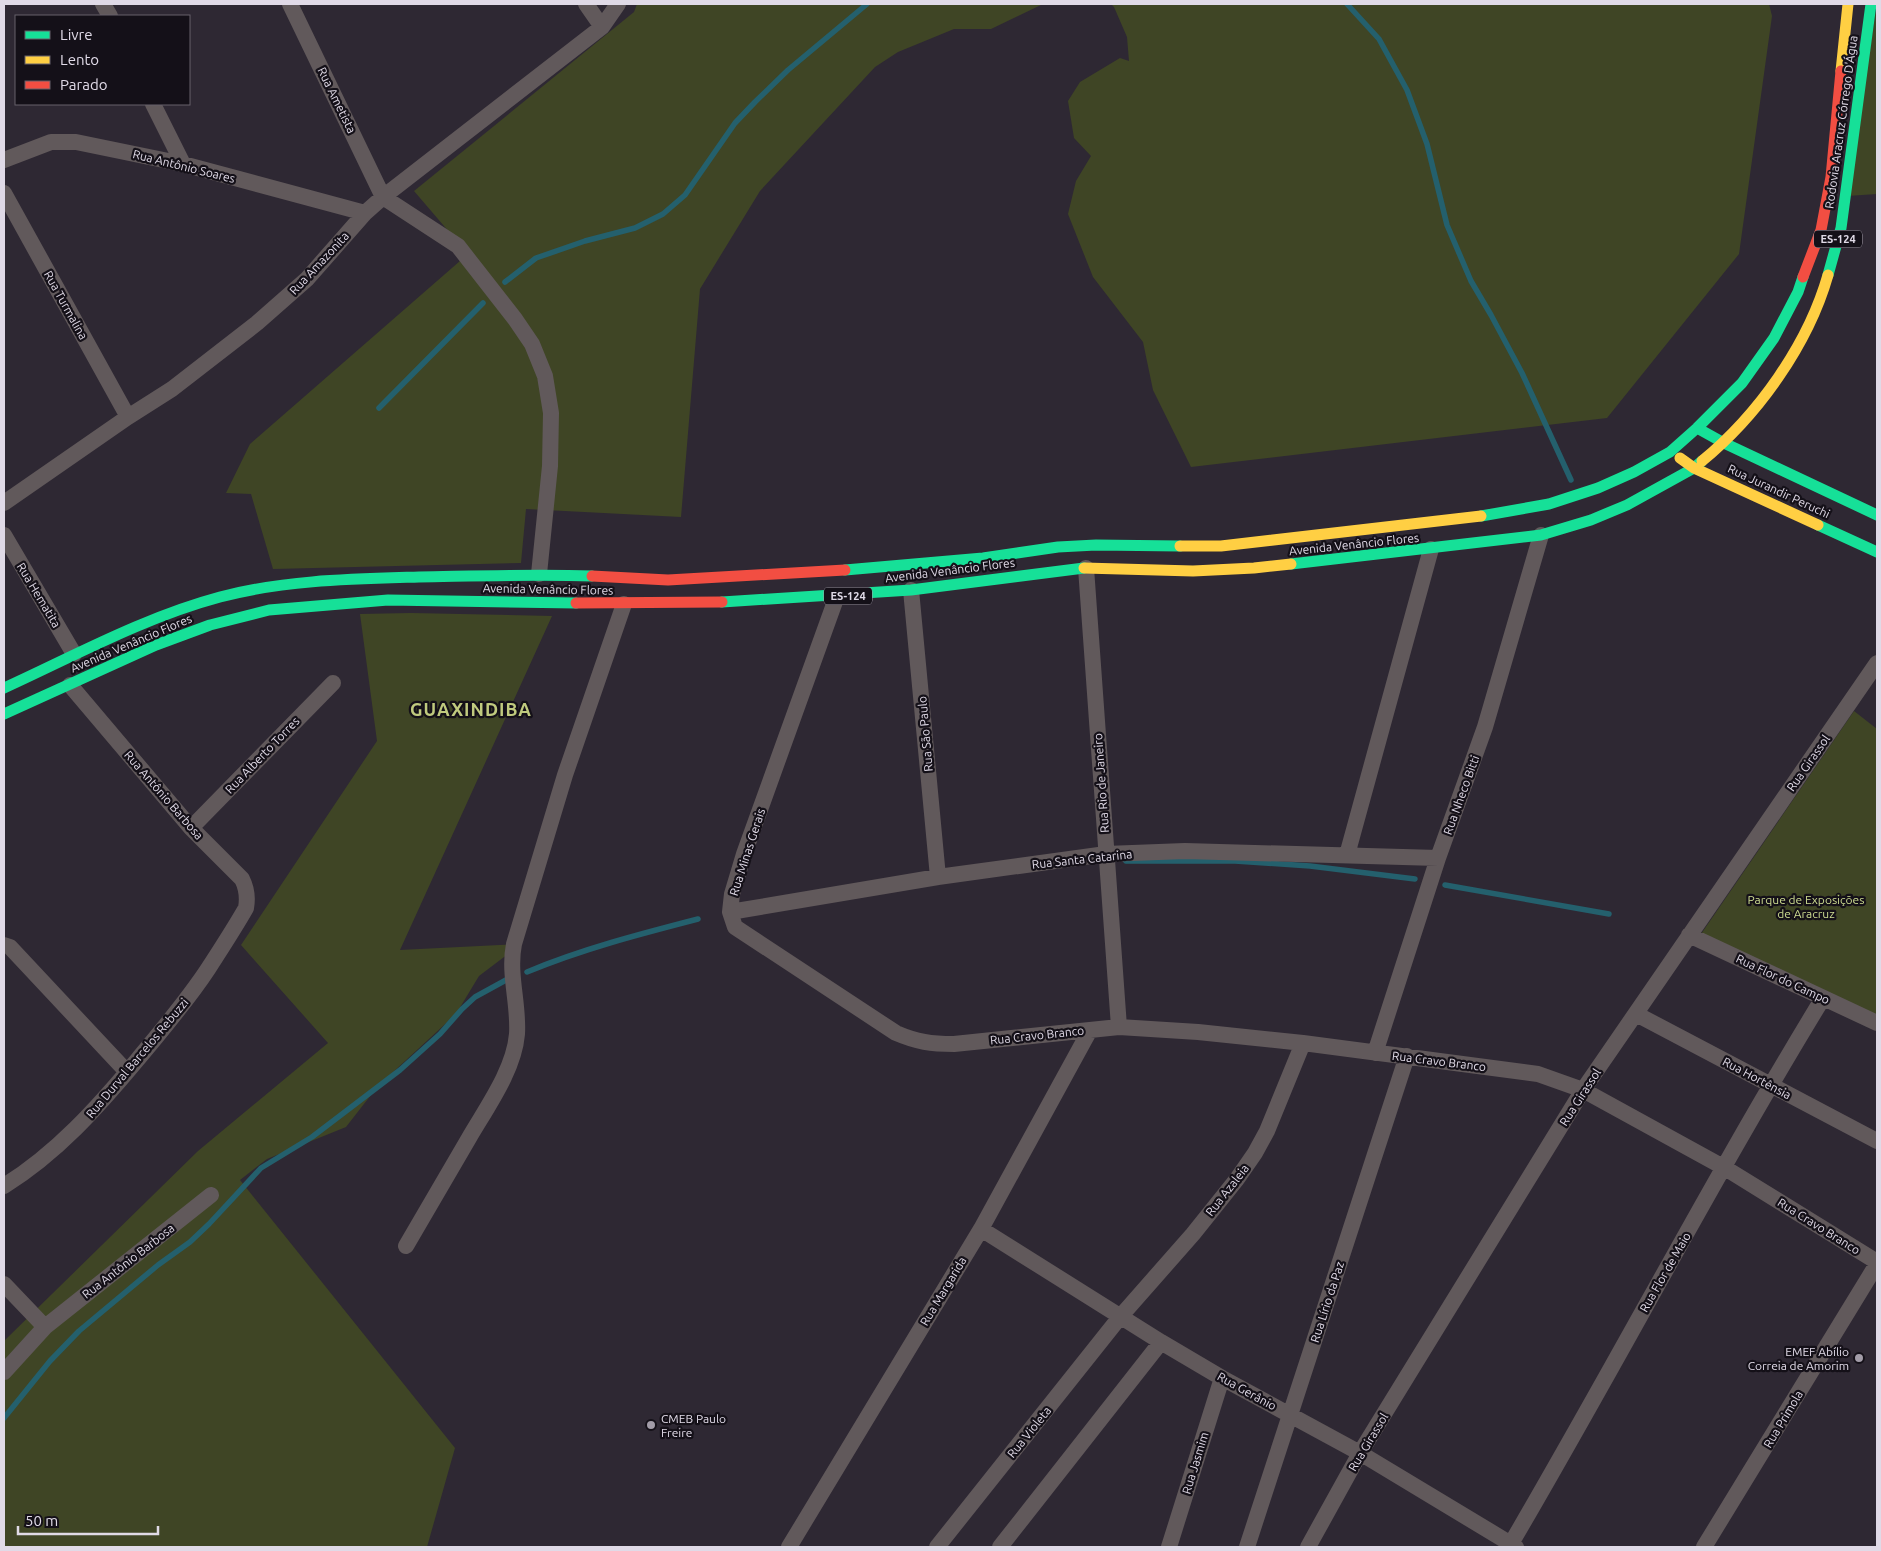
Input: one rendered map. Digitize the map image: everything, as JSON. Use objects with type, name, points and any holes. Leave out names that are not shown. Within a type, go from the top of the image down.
[{"type":"main road","name":"Rodovia Aracruz Córrego D'Água","points":[[1670,452],[1742,383],[1774,338],[1798,292],[1821,230],[1831,177],[1848,4]]},
{"type":"main road","name":"Rodovia Aracruz Córrego D'Água","points":[[1694,468],[1724,444],[1756,407],[1789,360],[1811,318],[1825,284],[1840,228],[1847,191],[1871,4]]},
{"type":"main road","name":"Rua Jurandir Peruchi","points":[[1697,428],[1724,444],[1877,515]]},
{"type":"main road","name":"Rua Jurandir Peruchi","points":[[1670,452],[1694,468],[1877,552]]},
{"type":"main road","name":"Avenida Venâncio Flores","points":[[4,688],[74,654],[154,619],[220,597],[301,582],[539,574],[668,580],[893,567],[1096,544],[1221,546],[1494,515],[1549,504],[1598,488],[1634,472],[1670,452]]},
{"type":"main road","name":"Avenida Venâncio Flores","points":[[4,714],[156,645],[210,624],[269,610],[388,600],[624,604],[744,602],[911,590],[1086,568],[1225,570],[1431,549],[1541,535],[1591,520],[1621,507],[1694,468]]},
{"type":"street","name":"Rua Ametista","points":[[290,4],[383,197]]},
{"type":"street","points":[[586,4],[602,27]]},
{"type":"street","name":"Rua Amazonita","points":[[4,503],[128,417],[172,389],[257,323],[307,280],[365,213],[383,197],[602,27],[618,4]]},
{"type":"street","points":[[154,105],[183,164]]},
{"type":"street","name":"Rua Antônio Soares","points":[[4,160],[38,145],[60,141],[76,142],[183,164],[365,213]]},
{"type":"street","name":"Rua Turmalina","points":[[4,193],[128,417]]},
{"type":"street","points":[[383,197],[458,246],[532,344],[545,376],[551,413],[550,466],[539,574]]},
{"type":"street","name":"Rua Hematita","points":[[4,535],[74,654]]},
{"type":"street","name":"Rua Nheco Bitti","points":[[1375,1053],[1438,858],[1485,728],[1541,535]]},
{"type":"street","points":[[1347,855],[1431,549]]},
{"type":"street","name":"Rua Rio de Janeiro","points":[[1086,568],[1119,1027]]},
{"type":"street","name":"Rua São Paulo","points":[[911,590],[938,877]]},
{"type":"street","name":"Rua Minas Gerais","points":[[838,596],[744,854],[732,894],[730,912],[735,927],[896,1033],[915,1041],[931,1044],[954,1044]]},
{"type":"street","points":[[406,1246],[490,1102],[510,1063],[517,1035],[516,1005],[511,971],[514,944],[565,775],[624,604]]},
{"type":"street","name":"Rua Girassol","points":[[1308,1547],[1360,1453],[1583,1090],[1877,663]]},
{"type":"street","name":"Rua Alberto Torres","points":[[191,828],[333,682]]},
{"type":"street","name":"Rua Antônio Barbosa","points":[[70,685],[191,828],[242,879],[248,896],[246,908]]},
{"type":"street","name":"Rua Santa Catarina","points":[[730,912],[938,877],[1106,854],[1185,851],[1438,858]]},
{"type":"street","name":"Rua Durval Barcelos Rebuzzi","points":[[4,1186],[50,1152],[89,1116],[174,1016],[208,970],[246,908]]},
{"type":"street","name":"Rua Flor do Campo","points":[[1689,934],[1877,1023]]},
{"type":"street","points":[[7,946],[127,1072]]},
{"type":"street","name":"Rua Flor de Maio","points":[[1512,1546],[1770,1085],[1823,998]]},
{"type":"street","name":"Rua Hortênsia","points":[[1636,1014],[1877,1141]]},
{"type":"street","name":"Rua Cravo Branco","points":[[954,1044],[1119,1027],[1198,1032],[1303,1043],[1538,1074],[1583,1090],[1725,1168],[1877,1263]]},
{"type":"street","name":"Rua Margarida","points":[[789,1547],[981,1229],[1090,1030]]},
{"type":"street","name":"Rua Azaleia","points":[[1120,1317],[1193,1234],[1255,1153],[1267,1131],[1303,1043]]},
{"type":"street","name":"Rua Lírio da Paz","points":[[1247,1547],[1407,1056]]},
{"type":"street","name":"Rua Antônio Barbosa","points":[[4,1372],[45,1327],[211,1195]]},
{"type":"street","name":"Rua Gerânio","points":[[981,1229],[1161,1342],[1222,1378],[1360,1453],[1512,1546]]},
{"type":"street","name":"Rua Primola","points":[[1704,1547],[1877,1263]]},
{"type":"street","points":[[4,1284],[45,1327]]},
{"type":"street","name":"Rua Violeta","points":[[937,1547],[1120,1317]]},
{"type":"street","points":[[1000,1547],[1161,1342]]},
{"type":"street","name":"Rua Jasmim","points":[[1169,1547],[1222,1378]]},
{"type":"green space","points":[[637,4],[1043,4],[991,29],[954,29],[898,52],[875,67],[760,191],[700,289],[681,517],[526,509],[521,563],[273,569],[251,494],[226,493],[250,444],[468,254],[414,191],[634,12]]},
{"type":"green space","points":[[1111,4],[1769,4],[1772,16],[1739,254],[1607,418],[1191,467],[1153,390],[1143,342],[1093,277],[1068,214],[1076,181],[1091,156],[1074,138],[1068,101],[1080,82],[1120,58],[1129,61],[1127,37]]},
{"type":"green space","points":[[1877,4],[1877,194],[1847,196]]},
{"type":"green space","points":[[411,613],[552,616],[400,950],[521,944],[479,976],[456,1014],[378,1086],[346,1127],[267,1159],[240,1180],[455,1448],[427,1547],[4,1547],[4,1341],[198,1151],[328,1043],[241,945],[377,741],[360,614]]},
{"type":"green space","name":"Parque de Exposições de Aracruz","points":[[1854,711],[1877,729],[1877,1017],[1699,937]]},
{"type":"waterway","points":[[505,282],[536,258],[585,241],[635,228],[663,214],[685,195],[735,123],[755,102],[788,70],[867,4]]},
{"type":"waterway","points":[[1347,4],[1379,39],[1407,90],[1427,144],[1447,225],[1471,281],[1522,373],[1571,480]]},
{"type":"waterway","points":[[379,408],[483,303]]},
{"type":"waterway","points":[[1126,861],[1235,861],[1310,866],[1415,879]]},
{"type":"waterway","points":[[1445,885],[1609,914]]},
{"type":"waterway","points":[[527,972],[590,949],[698,919]]},
{"type":"waterway","points":[[4,1418],[50,1361],[79,1331],[158,1265],[190,1242],[261,1168],[312,1137],[400,1070],[440,1034],[475,997],[506,980]]},
{"type":"traffic: fast","points":[[1828,275],[1841,228],[1871,4]]},
{"type":"traffic: fast","points":[[1481,516],[1549,504],[1598,488],[1634,472],[1670,452],[1742,383],[1774,338],[1798,292],[1803,277]]},
{"type":"traffic: fast","points":[[1697,428],[1724,443],[1877,515]]},
{"type":"traffic: fast","points":[[1291,564],[1541,535],[1591,520],[1627,505],[1694,468],[1702,461]]},
{"type":"traffic: fast","points":[[1818,525],[1877,552]]},
{"type":"traffic: fast","points":[[845,570],[983,558],[1058,547],[1096,545],[1180,546]]},
{"type":"traffic: fast","points":[[722,602],[911,590],[1084,568]]},
{"type":"traffic: fast","points":[[4,688],[164,615],[192,605],[244,591],[318,581],[506,575],[592,576]]},
{"type":"traffic: fast","points":[[4,714],[156,645],[210,625],[269,610],[388,600],[576,603]]},
{"type":"traffic: slow","points":[[1841,71],[1848,4]]},
{"type":"traffic: slow","points":[[1702,461],[1723,443],[1779,377],[1808,327],[1828,275]]},
{"type":"traffic: slow","points":[[1680,458],[1694,468],[1818,525]]},
{"type":"traffic: slow","points":[[1180,546],[1221,546],[1481,516]]},
{"type":"traffic: slow","points":[[1084,568],[1193,571],[1291,564]]},
{"type":"traffic: jam","points":[[1803,277],[1821,230],[1831,177],[1841,71]]},
{"type":"traffic: jam","points":[[592,576],[668,580],[845,570]]},
{"type":"traffic: jam","points":[[576,603],[722,602]]},
{"type":"place","name":"EMEF Abílio Correia de Amorim","points":[[1859,1358]]},
{"type":"place","name":"CMEB Paulo Freire","points":[[651,1425]]},
{"type":"district","name":"GUAXINDIBA","points":[[471,709]]}]
